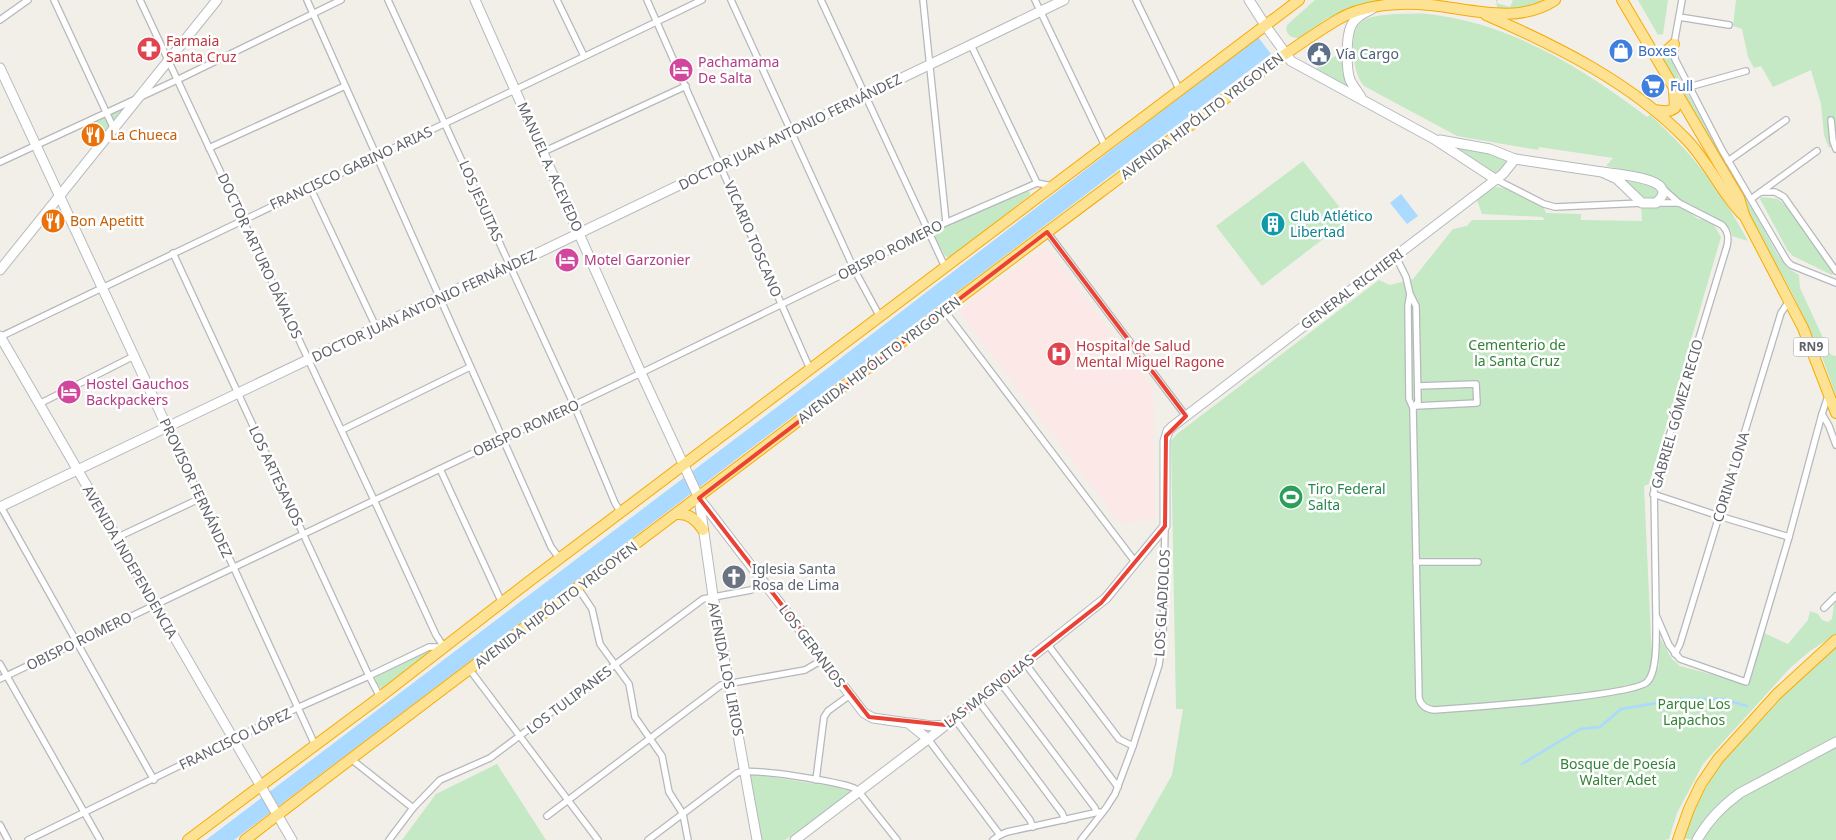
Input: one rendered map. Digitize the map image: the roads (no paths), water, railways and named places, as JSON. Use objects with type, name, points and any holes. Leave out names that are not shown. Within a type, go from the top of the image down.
[{"type":"highway","points":[[188,840],[380,697],[1298,0]]},
{"type":"highway","name":"AVENIDA HIPÓLITO YRIGOYEN","points":[[245,840],[1047,232],[1285,54],[1345,15],[1378,6],[1437,3],[1483,13],[1528,12],[1544,7],[1555,0]]},
{"type":"highway","name":"RN9","points":[[1622,0],[1739,198],[1744,215],[1803,328],[1836,413]]},
{"type":"highway","name":"RN9","points":[[1483,13],[1577,58],[1652,110],[1691,144],[1707,164],[1731,202],[1744,215]]},
{"type":"highway","points":[[1652,50],[1659,54],[1664,53],[1674,44]]},
{"type":"highway","points":[[1652,110],[1664,112],[1675,108],[1674,86]]},
{"type":"highway","points":[[677,514],[689,516],[703,530]]},
{"type":"highway","points":[[1678,840],[1688,809],[1701,784],[1718,759],[1777,694],[1836,640]]},
{"type":"street","points":[[0,20],[28,0]]},
{"type":"street","points":[[54,0],[114,129]]},
{"type":"street","name":"DOCTOR ARTURO DÁVALOS","points":[[140,0],[436,635],[444,647]]},
{"type":"street","points":[[0,270],[217,0]]},
{"type":"street","points":[[307,0],[441,296],[470,367],[551,547],[560,559]]},
{"type":"street","points":[[0,162],[177,80],[341,0]]},
{"type":"street","name":"LOS JESUITAS","points":[[388,0],[574,405],[614,503],[621,513]]},
{"type":"street","name":"MANUEL A. ACEVEDO","points":[[475,0],[698,498]]},
{"type":"street","points":[[558,0],[584,56]]},
{"type":"street","name":"VICARIO TOSCANO","points":[[646,0],[686,86],[810,369]]},
{"type":"street","name":"FRANCISCO GABINO ARIAS","points":[[0,336],[702,0]]},
{"type":"street","points":[[731,0],[854,269],[880,317]]},
{"type":"street","points":[[821,0],[945,267]]},
{"type":"street","points":[[922,0],[946,222]]},
{"type":"street","points":[[1035,0],[1105,146]]},
{"type":"street","name":"DOCTOR JUAN ANTONIO FERNÁNDEZ","points":[[0,507],[441,296],[511,266],[1064,0]]},
{"type":"street","points":[[1136,0],[1179,89]]},
{"type":"street","points":[[1249,0],[1285,54],[1296,64],[1434,139],[1495,179],[1544,204],[1555,207],[1656,203],[1661,199],[1662,193],[1656,183],[1637,177],[1515,159],[1490,149],[1434,139]]},
{"type":"street","points":[[1682,0],[1674,44],[1675,59],[1728,161],[1787,261],[1792,266],[1836,283]]},
{"type":"street","points":[[1362,99],[1353,86],[1348,70],[1350,26],[1358,17],[1378,6]]},
{"type":"street","points":[[1679,17],[1729,25]]},
{"type":"street","points":[[971,45],[1037,183],[1052,186]]},
{"type":"street","name":"PROVISOR FERNÁNDEZ","points":[[0,68],[315,745]]},
{"type":"street","points":[[1689,87],[1746,71]]},
{"type":"street","points":[[209,148],[345,86]]},
{"type":"street","points":[[543,152],[686,86]]},
{"type":"street","points":[[1728,161],[1786,120]]},
{"type":"street","points":[[1831,120],[1833,141],[1836,149]]},
{"type":"street","points":[[1751,199],[1817,151]]},
{"type":"street","name":"GENERAL RICHIERI","points":[[1186,416],[1503,174],[1515,159]]},
{"type":"street","points":[[1602,172],[1617,179],[1642,203]]},
{"type":"street","name":"OBISPO ROMERO","points":[[0,679],[233,566],[641,373],[854,269],[928,230],[1037,183]]},
{"type":"street","name":"GABRIEL GÓMEZ RECIO","points":[[1656,183],[1678,203],[1722,225],[1728,234],[1728,242],[1655,480],[1653,494],[1656,615],[1675,654]]},
{"type":"street","points":[[310,187],[376,327]]},
{"type":"street","points":[[1761,192],[1775,192],[1784,197],[1836,271]]},
{"type":"street","name":"GABRIEL GÓMEZ RECIO","points":[[1656,203],[1678,203]]},
{"type":"street","points":[[1047,232],[1186,416]]},
{"type":"street","name":"LOS ARTESANOS","points":[[173,254],[380,697]]},
{"type":"street","points":[[1396,257],[1416,306],[1418,386],[1418,402],[1415,407],[1416,562],[1420,703],[1429,709],[1455,709],[1614,692],[1644,684],[1650,679],[1653,667],[1656,615]]},
{"type":"street","points":[[1410,294],[1408,306],[1409,399],[1415,407]]},
{"type":"street","name":"CORINA LONA","points":[[1675,654],[1680,644],[1781,313],[1790,301]]},
{"type":"street","points":[[944,310],[1136,562]]},
{"type":"street","name":"AVENIDA INDEPENDENCIA","points":[[0,336],[232,740],[292,840]]},
{"type":"street","points":[[39,404],[134,356]]},
{"type":"street","points":[[342,430],[470,367]]},
{"type":"street","points":[[1415,407],[1477,403],[1476,384],[1418,386]]},
{"type":"street","points":[[1675,654],[1684,662],[1746,682],[1829,393]]},
{"type":"street","points":[[1822,414],[1836,445]]},
{"type":"street","name":"LOS GLADIOLOS","points":[[1081,840],[1099,812],[1111,802],[1133,746],[1159,665],[1162,646],[1166,526],[1165,441],[1168,431],[1186,416]]},
{"type":"street","points":[[440,469],[502,603]]},
{"type":"street","points":[[1653,494],[1789,537]]},
{"type":"street","points":[[116,538],[200,498]]},
{"type":"street","name":"AVENIDA LOS LIRIOS","points":[[698,498],[712,596],[757,840]]},
{"type":"street","name":"LOS GERANIOS","points":[[698,498],[868,717],[932,726],[946,724]]},
{"type":"street","points":[[0,507],[154,780]]},
{"type":"street","name":"LAS MAGNOLIAS","points":[[795,840],[928,739],[1106,598],[1166,526]]},
{"type":"street","points":[[1416,562],[1478,562]]},
{"type":"street","name":"LOS TULIPANES","points":[[389,840],[413,808],[440,780],[490,758],[703,599],[751,590],[763,581]]},
{"type":"street","points":[[578,588],[592,609],[600,644],[628,684],[635,717],[662,756],[669,792],[683,814],[688,840]]},
{"type":"street","points":[[1824,608],[1836,596]]},
{"type":"street","points":[[1048,645],[1119,739],[1133,746]]},
{"type":"street","name":"FRANCISCO LÓPEZ","points":[[28,840],[154,780],[297,708],[429,647],[444,647]]},
{"type":"street","points":[[548,816],[721,685],[805,670],[822,660]]},
{"type":"street","points":[[1025,663],[1118,786]]},
{"type":"street","points":[[0,664],[100,840]]},
{"type":"street","points":[[470,670],[598,840]]},
{"type":"street","points":[[1000,682],[1099,812]]},
{"type":"street","points":[[816,780],[824,717],[828,710],[850,695]]},
{"type":"street","points":[[978,700],[1062,813],[1065,820]]},
{"type":"street","points":[[954,718],[1030,820],[1033,827]]},
{"type":"street","points":[[908,723],[928,739],[1000,834]]},
{"type":"street","points":[[1698,840],[1714,816],[1740,793],[1836,742]]},
{"type":"street","points":[[352,760],[413,808]]},
{"type":"street","points":[[648,840],[737,773],[745,771],[850,786],[859,792],[896,840]]},
{"type":"street","points":[[993,840],[1000,834],[1099,812]]},
{"type":"street","points":[[0,825],[8,840]]},
{"type":"water","points":[[1258,37],[1271,54],[234,840],[206,840],[785,401]]},
{"type":"water","points":[[1401,194],[1418,216],[1407,224],[1390,203]]},
{"type":"waterway","points":[[1522,764],[1580,729],[1600,727],[1621,709],[1681,699],[1723,699],[1747,706]]},
{"type":"place","name":"Farmaia Santa Cruz","points":[[149,49]]},
{"type":"place","name":"Boxes","points":[[1621,51]]},
{"type":"place","name":"Vía Cargo","points":[[1319,54]]},
{"type":"place","name":"Pachamama De Salta","points":[[681,70]]},
{"type":"place","name":"Full","points":[[1653,86]]},
{"type":"place","name":"La Chueca","points":[[93,135]]},
{"type":"place","name":"Bon Apetitt","points":[[53,221]]},
{"type":"place","name":"Club Atlético Libertad","points":[[1273,224]]},
{"type":"place","name":"Motel Garzonier","points":[[567,260]]},
{"type":"place","name":"Hospital de Salud Mental Miguel Ragone","points":[[1059,354]]},
{"type":"place","name":"Hostel Gauchos Backpackers","points":[[69,392]]},
{"type":"place","name":"Tiro Federal Salta","points":[[1291,497]]},
{"type":"place","name":"Iglesia Santa Rosa de Lima","points":[[734,577]]},
{"type":"park label","name":"Cementerio de la Santa Cruz","points":[[1517,354]]},
{"type":"park label","name":"Parque Los Lapachos","points":[[1694,712]]},
{"type":"park label","name":"Bosque de Poesía Walter Adet","points":[[1618,772]]}]
